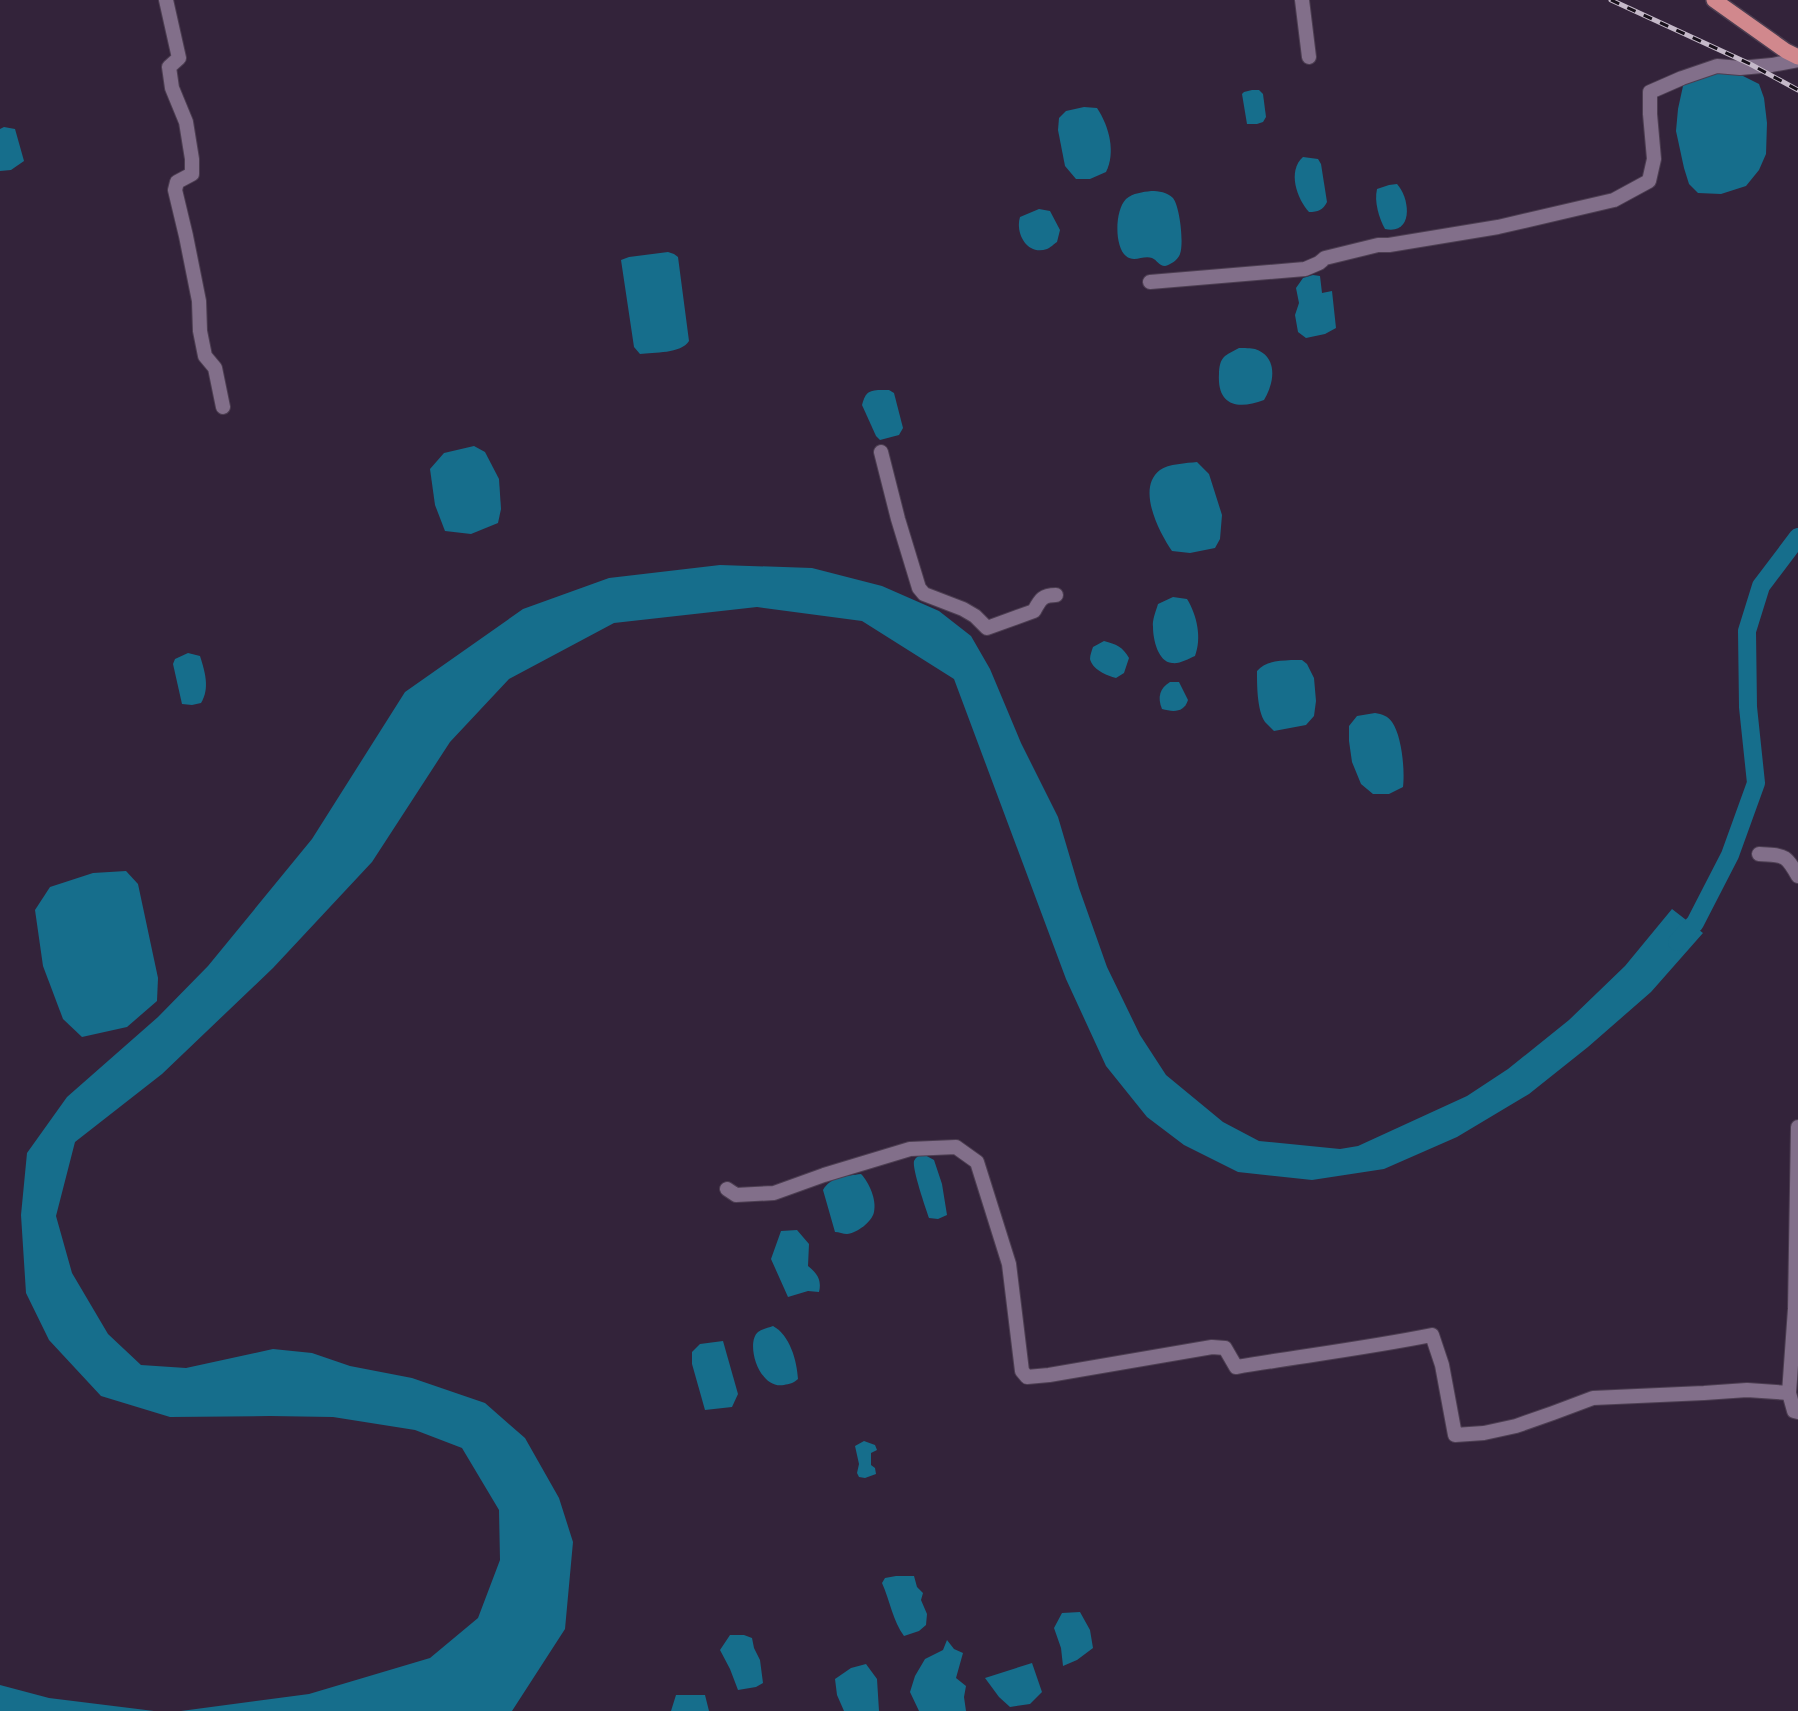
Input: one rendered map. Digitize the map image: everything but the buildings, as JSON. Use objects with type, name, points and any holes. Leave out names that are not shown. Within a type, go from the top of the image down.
[{"type":"highway","points":[[1714,0],[1798,59]]},
{"type":"street","points":[[166,0],[179,58],[169,66],[172,88],[186,122],[192,158],[192,174],[177,182],[175,190],[199,301],[200,331],[205,356],[215,368],[223,407]]},
{"type":"street","points":[[1302,0],[1309,56]]},
{"type":"street","points":[[1150,282],[1305,269],[1325,258],[1378,245],[1389,245],[1498,228],[1614,200],[1649,182],[1654,159],[1650,92],[1717,66],[1740,68],[1772,65],[1798,59]]},
{"type":"street","points":[[881,452],[905,546],[919,588],[924,594],[963,609],[987,628],[1034,611],[1046,595],[1056,595]]},
{"type":"street","points":[[1759,854],[1783,856],[1790,861],[1798,876]]},
{"type":"street","points":[[1798,1127],[1796,1309],[1789,1393],[1794,1411],[1798,1412]]},
{"type":"street","points":[[727,1189],[736,1195],[774,1193],[824,1175],[910,1149],[956,1147],[977,1162],[1009,1264],[1022,1371],[1027,1377],[1059,1374],[1212,1347],[1225,1348],[1236,1368],[1318,1353],[1362,1349],[1432,1335],[1442,1365],[1455,1435],[1484,1433],[1516,1426],[1593,1398],[1747,1390],[1789,1393]]},
{"type":"water","points":[[1714,69],[1739,74],[1759,84],[1764,98],[1767,123],[1766,154],[1759,170],[1746,186],[1721,194],[1698,193],[1689,184],[1676,131],[1683,86],[1694,75]]},
{"type":"water","points":[[1252,90],[1259,90],[1263,94],[1266,117],[1263,122],[1247,124],[1242,94]]},
{"type":"water","points":[[1084,107],[1097,108],[1108,131],[1111,148],[1106,172],[1090,179],[1076,179],[1065,166],[1058,130],[1059,118],[1066,111]]},
{"type":"water","points":[[4,127],[15,129],[24,161],[11,170],[0,171],[0,129]]},
{"type":"water","points":[[1303,157],[1318,159],[1321,164],[1327,202],[1318,211],[1309,212],[1301,200],[1295,185],[1298,163]]},
{"type":"water","points":[[1397,184],[1405,198],[1407,214],[1401,226],[1394,229],[1385,229],[1378,210],[1377,189]]},
{"type":"water","points":[[1151,191],[1163,192],[1173,198],[1179,217],[1182,242],[1180,254],[1174,262],[1165,266],[1152,258],[1129,258],[1122,251],[1119,244],[1117,228],[1122,204],[1126,199],[1135,194]]},
{"type":"water","points":[[1039,209],[1050,211],[1060,230],[1057,242],[1048,248],[1040,250],[1028,246],[1024,242],[1019,230],[1020,217]]},
{"type":"water","points":[[668,252],[678,257],[689,341],[674,350],[640,354],[634,347],[621,260],[629,257]]},
{"type":"water","points":[[1313,275],[1320,276],[1322,293],[1332,291],[1336,328],[1325,334],[1306,338],[1298,332],[1295,315],[1299,303],[1296,288],[1303,278]]},
{"type":"water","points":[[1239,348],[1255,349],[1263,353],[1271,364],[1272,379],[1264,400],[1246,405],[1238,405],[1231,403],[1222,393],[1219,385],[1221,362],[1225,356]]},
{"type":"water","points":[[878,390],[889,390],[894,393],[903,428],[899,435],[880,440],[876,436],[862,405],[867,394]]},
{"type":"water","points":[[474,446],[485,452],[499,479],[501,509],[498,523],[471,534],[445,531],[435,505],[430,469],[444,453]]},
{"type":"water","points":[[1197,462],[1209,474],[1222,515],[1220,539],[1215,548],[1190,553],[1172,551],[1156,522],[1150,499],[1150,488],[1153,478],[1163,468]]},
{"type":"water","points":[[720,565],[812,568],[882,586],[939,611],[971,636],[990,669],[1021,743],[1058,817],[1079,888],[1107,967],[1140,1035],[1166,1075],[1223,1122],[1259,1141],[1340,1149],[1358,1146],[1467,1096],[1508,1069],[1569,1020],[1625,966],[1672,909],[1703,933],[1651,992],[1588,1047],[1529,1094],[1457,1137],[1384,1169],[1312,1180],[1238,1172],[1184,1145],[1147,1117],[1106,1066],[1066,979],[954,679],[862,621],[757,607],[614,623],[509,679],[450,742],[372,862],[273,968],[162,1074],[75,1142],[56,1216],[72,1273],[108,1334],[141,1365],[186,1368],[273,1349],[312,1353],[350,1366],[412,1378],[485,1403],[525,1438],[559,1498],[573,1542],[565,1629],[512,1711],[181,1711],[309,1694],[430,1658],[478,1618],[500,1560],[499,1510],[462,1448],[415,1430],[333,1417],[170,1417],[101,1396],[49,1340],[26,1293],[21,1215],[27,1153],[67,1097],[158,1017],[208,966],[312,839],[405,692],[523,609],[609,578]]},
{"type":"water","points":[[1173,597],[1187,599],[1196,619],[1198,634],[1195,656],[1175,663],[1167,662],[1163,659],[1157,649],[1153,632],[1154,616],[1158,604]]},
{"type":"water","points":[[1104,641],[1119,646],[1129,658],[1124,673],[1116,678],[1104,674],[1091,663],[1093,647]]},
{"type":"water","points":[[188,653],[200,656],[206,680],[204,697],[201,703],[192,705],[182,704],[173,664],[175,659]]},
{"type":"water","points":[[1302,660],[1307,664],[1314,678],[1316,701],[1314,716],[1306,725],[1274,731],[1265,722],[1260,711],[1257,671],[1268,663]]},
{"type":"water","points":[[1170,682],[1179,682],[1188,700],[1181,709],[1170,711],[1162,709],[1160,705],[1160,693]]},
{"type":"water","points":[[1375,713],[1385,716],[1390,720],[1395,728],[1400,744],[1404,772],[1403,787],[1389,794],[1373,794],[1361,784],[1352,762],[1349,726],[1357,716]]},
{"type":"water","points":[[126,871],[138,884],[158,978],[157,1001],[127,1027],[82,1037],[63,1019],[43,966],[35,910],[50,887],[93,873]]},
{"type":"water","points":[[923,1154],[934,1160],[942,1184],[947,1215],[938,1219],[929,1218],[915,1172],[914,1161]]},
{"type":"water","points":[[861,1174],[867,1182],[873,1197],[875,1207],[873,1216],[855,1232],[847,1234],[835,1232],[823,1190],[826,1185],[835,1179]]},
{"type":"water","points":[[797,1230],[809,1244],[808,1266],[818,1277],[820,1288],[819,1292],[808,1291],[788,1297],[771,1259],[781,1231]]},
{"type":"water","points":[[773,1326],[784,1336],[792,1349],[798,1379],[790,1384],[775,1385],[768,1380],[761,1373],[754,1355],[754,1338],[758,1332]]},
{"type":"water","points":[[723,1341],[738,1394],[732,1407],[705,1410],[692,1364],[692,1352],[700,1344]]},
{"type":"water","points":[[864,1441],[875,1445],[877,1450],[871,1453],[871,1465],[875,1468],[876,1474],[865,1478],[859,1477],[857,1473],[859,1464],[855,1446]]},
{"type":"water","points":[[914,1576],[917,1587],[923,1593],[921,1600],[927,1614],[926,1625],[919,1631],[904,1636],[894,1617],[882,1583],[885,1578]]},
{"type":"water","points":[[1080,1612],[1090,1630],[1093,1648],[1077,1660],[1063,1666],[1061,1648],[1054,1628],[1062,1613]]},
{"type":"water","points":[[730,1635],[744,1635],[752,1638],[754,1648],[760,1660],[763,1683],[756,1687],[738,1690],[720,1650]]},
{"type":"water","points":[[947,1640],[954,1649],[963,1653],[956,1678],[966,1686],[964,1697],[966,1711],[919,1711],[910,1692],[915,1676],[925,1659],[943,1650]]},
{"type":"water","points":[[1032,1663],[1042,1692],[1030,1704],[1010,1707],[999,1697],[985,1678]]},
{"type":"water","points":[[866,1664],[877,1679],[879,1711],[844,1711],[837,1695],[835,1679],[851,1668]]},
{"type":"water","points":[[0,1685],[49,1698],[154,1711],[0,1711]]},
{"type":"water","points":[[676,1695],[705,1695],[709,1711],[671,1711]]},
{"type":"waterway","points":[[1677,942],[1695,923],[1730,855],[1756,783],[1748,707],[1747,631],[1761,586],[1798,537]]},
{"type":"railway","points":[[1611,0],[1750,64],[1798,90]]}]
